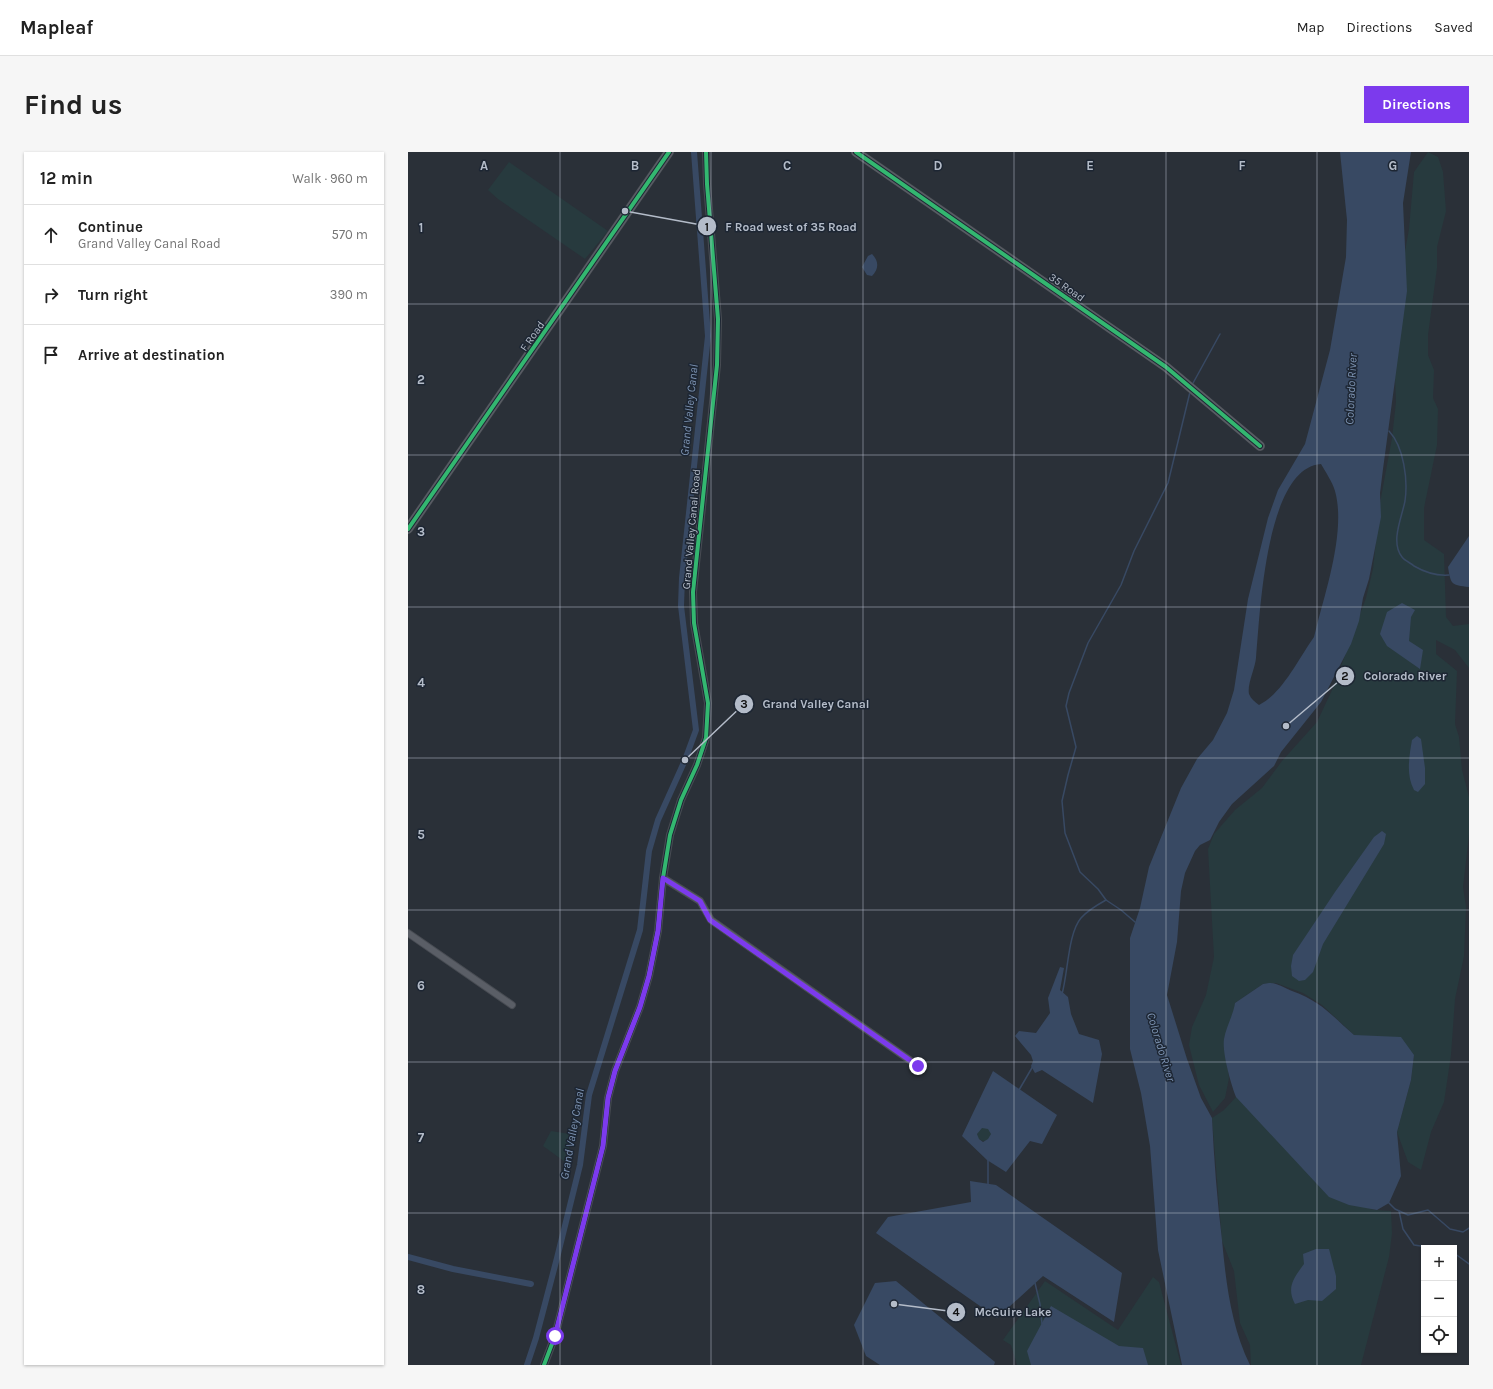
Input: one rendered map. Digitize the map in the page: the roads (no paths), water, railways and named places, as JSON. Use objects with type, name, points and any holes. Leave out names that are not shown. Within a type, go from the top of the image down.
[{"type":"street","name":"F Road","points":[[408,529],[663,164],[669,152]]},
{"type":"street","name":"Grand Valley Canal Road","points":[[544,1365],[555,1336],[603,1146],[608,1098],[615,1071],[640,1007],[649,976],[658,931],[663,878],[670,835],[681,800],[697,765],[706,738],[708,720],[706,684],[694,623],[693,592],[717,365],[718,319],[707,184],[706,152]]},
{"type":"street","name":"35 Road","points":[[856,152],[1166,367],[1260,446]]},
{"type":"street","points":[[663,878],[700,901],[710,920],[918,1066]]},
{"type":"street","points":[[408,933],[512,1005]]},
{"type":"water","points":[[1340,152],[1411,152],[1403,203],[1407,291],[1380,493],[1381,517],[1359,621],[1351,644],[1321,702],[1281,752],[1274,766],[1232,804],[1219,822],[1210,840],[1200,845],[1195,851],[1185,873],[1181,891],[1177,942],[1167,995],[1201,1098],[1212,1118],[1217,1195],[1230,1304],[1238,1335],[1250,1365],[1182,1365],[1158,1250],[1150,1146],[1141,1093],[1130,1049],[1130,938],[1140,908],[1149,867],[1181,788],[1197,759],[1213,740],[1227,713],[1234,690],[1248,599],[1268,518],[1278,490],[1305,444],[1330,350],[1346,257],[1347,220]],"holes":[[[1321,464],[1331,480],[1335,491],[1338,507],[1338,524],[1333,560],[1314,637],[1283,684],[1275,693],[1259,705],[1251,697],[1249,690],[1256,658],[1260,611],[1269,547],[1277,516],[1288,490],[1302,472]]]},
{"type":"water","points":[[872,254],[876,259],[877,268],[872,276],[867,275],[862,267],[868,256]]},
{"type":"water","points":[[1469,536],[1469,587],[1455,585],[1451,581],[1448,567]]},
{"type":"water","points":[[1402,603],[1415,610],[1411,617],[1409,641],[1423,650],[1420,669],[1387,646],[1380,634],[1387,612]]},
{"type":"water","points":[[1417,736],[1421,739],[1425,768],[1425,784],[1418,792],[1414,790],[1411,784],[1409,772],[1412,740]]},
{"type":"water","points":[[1382,831],[1386,834],[1384,844],[1323,944],[1313,972],[1305,980],[1299,981],[1292,976],[1291,966],[1293,955],[1374,837]]},
{"type":"water","points":[[1060,967],[1064,968],[1060,990],[1068,997],[1071,1014],[1079,1034],[1099,1040],[1102,1054],[1093,1103],[1042,1070],[1035,1073],[1031,1066],[1033,1061],[1031,1055],[1015,1036],[1019,1031],[1036,1033],[1050,1013],[1048,998]]},
{"type":"water","points":[[1269,983],[1302,995],[1319,1004],[1354,1035],[1401,1037],[1414,1055],[1411,1080],[1397,1132],[1401,1176],[1389,1203],[1377,1210],[1349,1205],[1329,1197],[1236,1097],[1229,1077],[1224,1045],[1225,1035],[1235,1003],[1263,984]]},
{"type":"water","points":[[993,1071],[1057,1115],[1042,1144],[1030,1141],[1006,1172],[987,1160],[962,1136]],"holes":[[[982,1128],[988,1129],[991,1134],[988,1139],[983,1142],[979,1139],[977,1134]]]},
{"type":"water","points":[[970,1181],[996,1185],[1122,1273],[1114,1322],[1043,1276],[997,1318],[876,1233],[888,1217],[971,1202]]},
{"type":"water","points":[[1316,1249],[1329,1249],[1336,1276],[1336,1289],[1322,1301],[1308,1300],[1295,1304],[1292,1298],[1291,1288],[1294,1278],[1304,1264],[1303,1254]]},
{"type":"water","points":[[896,1281],[995,1362],[994,1365],[880,1365],[866,1356],[854,1325],[875,1283]]},
{"type":"water","points":[[1051,1306],[1119,1346],[1143,1348],[1148,1365],[1031,1365],[1027,1351]]},
{"type":"waterway","name":"Grand Valley Canal","points":[[527,1365],[536,1338],[580,1165],[589,1095],[640,930],[649,851],[658,820],[685,760],[696,730],[681,606],[682,578],[708,336],[694,152]]},
{"type":"waterway","points":[[1192,385],[1220,334]]},
{"type":"waterway","points":[[1135,922],[1106,900],[1098,889],[1080,872],[1065,833],[1062,801],[1076,747],[1066,706],[1069,693],[1088,643],[1121,585],[1134,551],[1168,483],[1190,392]]},
{"type":"waterway","points":[[1389,431],[1398,446],[1404,464],[1406,483],[1405,501],[1397,537],[1399,551],[1402,557],[1414,566],[1431,574],[1449,575]]},
{"type":"waterway","points":[[1062,994],[1073,933],[1081,918],[1106,900]]},
{"type":"waterway","points":[[1019,1090],[1033,1066]]},
{"type":"waterway","points":[[988,1160],[988,1185]]},
{"type":"waterway","points":[[1389,1203],[1395,1209],[1408,1215],[1428,1210],[1450,1229],[1463,1232],[1469,1228]]},
{"type":"waterway","points":[[1399,1211],[1403,1229],[1414,1245],[1421,1246]]},
{"type":"waterway","points":[[1457,1255],[1469,1264]]},
{"type":"waterway","points":[[408,1257],[453,1269],[531,1284]]},
{"type":"waterway","points":[[1035,1283],[1040,1304],[1042,1324]]},
{"type":"place","name":"F Road west of 35 Road","points":[[625,211]]},
{"type":"place","name":"Colorado River","points":[[1286,726]]},
{"type":"place","name":"Grand Valley Canal","points":[[685,760]]},
{"type":"place","name":"McGuire Lake","points":[[894,1304]]}]
